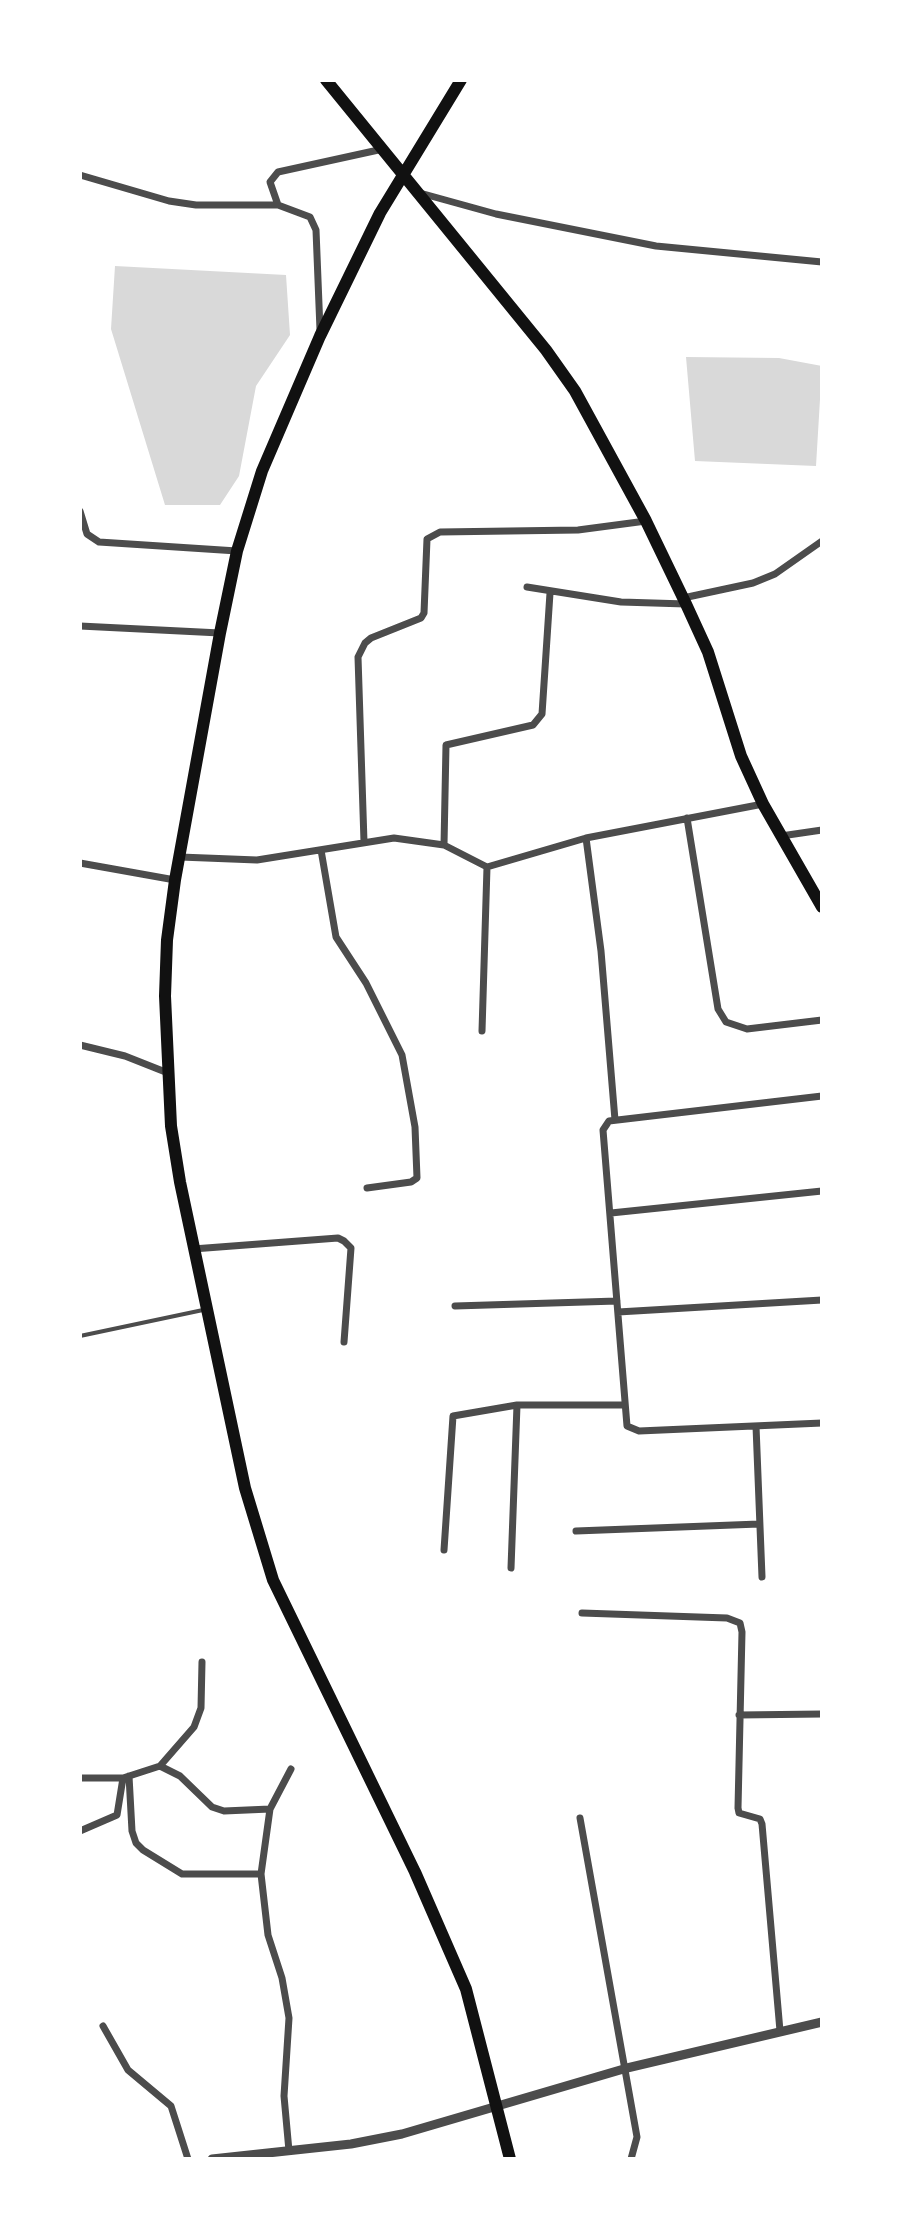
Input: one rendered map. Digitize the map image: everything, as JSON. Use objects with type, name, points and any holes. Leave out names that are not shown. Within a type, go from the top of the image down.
[{"type":"highway","points":[[326,80],[575,391],[646,521],[685,601],[708,652],[741,756],[763,804],[818,891],[822,907]]},
{"type":"highway","points":[[461,80],[380,213],[320,336],[262,471],[237,551],[175,880],[167,940],[168,1073],[171,1126],[193,1249],[245,1488],[273,1580],[466,1989],[510,2159]]},
{"type":"street","points":[[278,205],[270,182],[278,172],[383,149]]},
{"type":"street","points":[[80,175],[145,196],[196,205],[278,205],[310,217],[316,230],[320,336]]},
{"type":"street","points":[[418,192],[496,214],[656,246],[822,262]]},
{"type":"street","points":[[80,511],[87,534],[99,542],[237,551]]},
{"type":"street","points":[[364,842],[358,657],[371,638],[421,618],[424,613],[427,539],[440,532],[578,530],[646,521]]},
{"type":"street","points":[[527,587],[621,602],[685,601],[753,583],[788,566],[822,541]]},
{"type":"street","points":[[444,845],[446,745],[533,725],[542,714],[550,593]]},
{"type":"street","points":[[80,626],[220,633]]},
{"type":"street","points":[[180,857],[257,860],[394,838],[423,839],[444,845],[487,867],[586,838],[763,804]]},
{"type":"street","points":[[687,818],[718,1009],[726,1022],[747,1029],[822,1020]]},
{"type":"street","points":[[781,836],[822,830]]},
{"type":"street","points":[[586,838],[601,951],[615,1120]]},
{"type":"street","points":[[321,850],[336,937],[366,983],[390,1030],[402,1055],[410,1089],[417,1178],[411,1182],[367,1188]]},
{"type":"street","points":[[80,863],[175,880]]},
{"type":"street","points":[[482,1031],[487,867]]},
{"type":"street","points":[[80,1045],[168,1073]]},
{"type":"street","points":[[822,1096],[615,1120],[605,1122],[603,1130],[627,1426],[639,1431],[822,1423]]},
{"type":"street","points":[[611,1213],[822,1191]]},
{"type":"street","points":[[193,1249],[338,1238],[344,1241],[351,1248],[344,1342]]},
{"type":"street","points":[[618,1312],[822,1300]]},
{"type":"street","points":[[455,1306],[617,1301]]},
{"type":"street","points":[[444,1550],[453,1416],[517,1405],[625,1405]]},
{"type":"street","points":[[511,1568],[517,1405]]},
{"type":"street","points":[[756,1426],[762,1577]]},
{"type":"street","points":[[576,1531],[759,1524]]},
{"type":"street","points":[[582,1613],[735,1620],[742,1632],[738,1808],[739,1813],[760,1819],[762,1824],[780,2031]]},
{"type":"street","points":[[80,1778],[126,1777],[160,1766],[166,1755],[182,1742],[201,1708],[202,1662]]},
{"type":"street","points":[[739,1715],[822,1714]]},
{"type":"street","points":[[160,1766],[180,1776],[212,1807],[224,1811],[270,1809]]},
{"type":"street","points":[[289,2151],[284,2096],[289,2018],[282,1978],[268,1935],[261,1874],[270,1809],[291,1769]]},
{"type":"street","points":[[80,1831],[117,1815],[126,1777]]},
{"type":"street","points":[[126,1777],[132,1831],[136,1843],[143,1850],[182,1874],[261,1874]]},
{"type":"street","points":[[580,1818],[627,2068],[637,2137],[631,2159]]},
{"type":"street","points":[[212,2159],[402,2134],[627,2068],[822,2022]]},
{"type":"street","points":[[103,2026],[128,2070],[171,2106],[188,2159]]},
{"type":"lane","points":[[80,1336],[206,1310]]},
{"type":"shaded area","points":[[115,266],[286,275],[290,335],[256,386],[239,476],[220,505],[165,505],[111,329]]},
{"type":"shaded area","points":[[686,357],[779,358],[822,366],[816,466],[695,461]]}]
